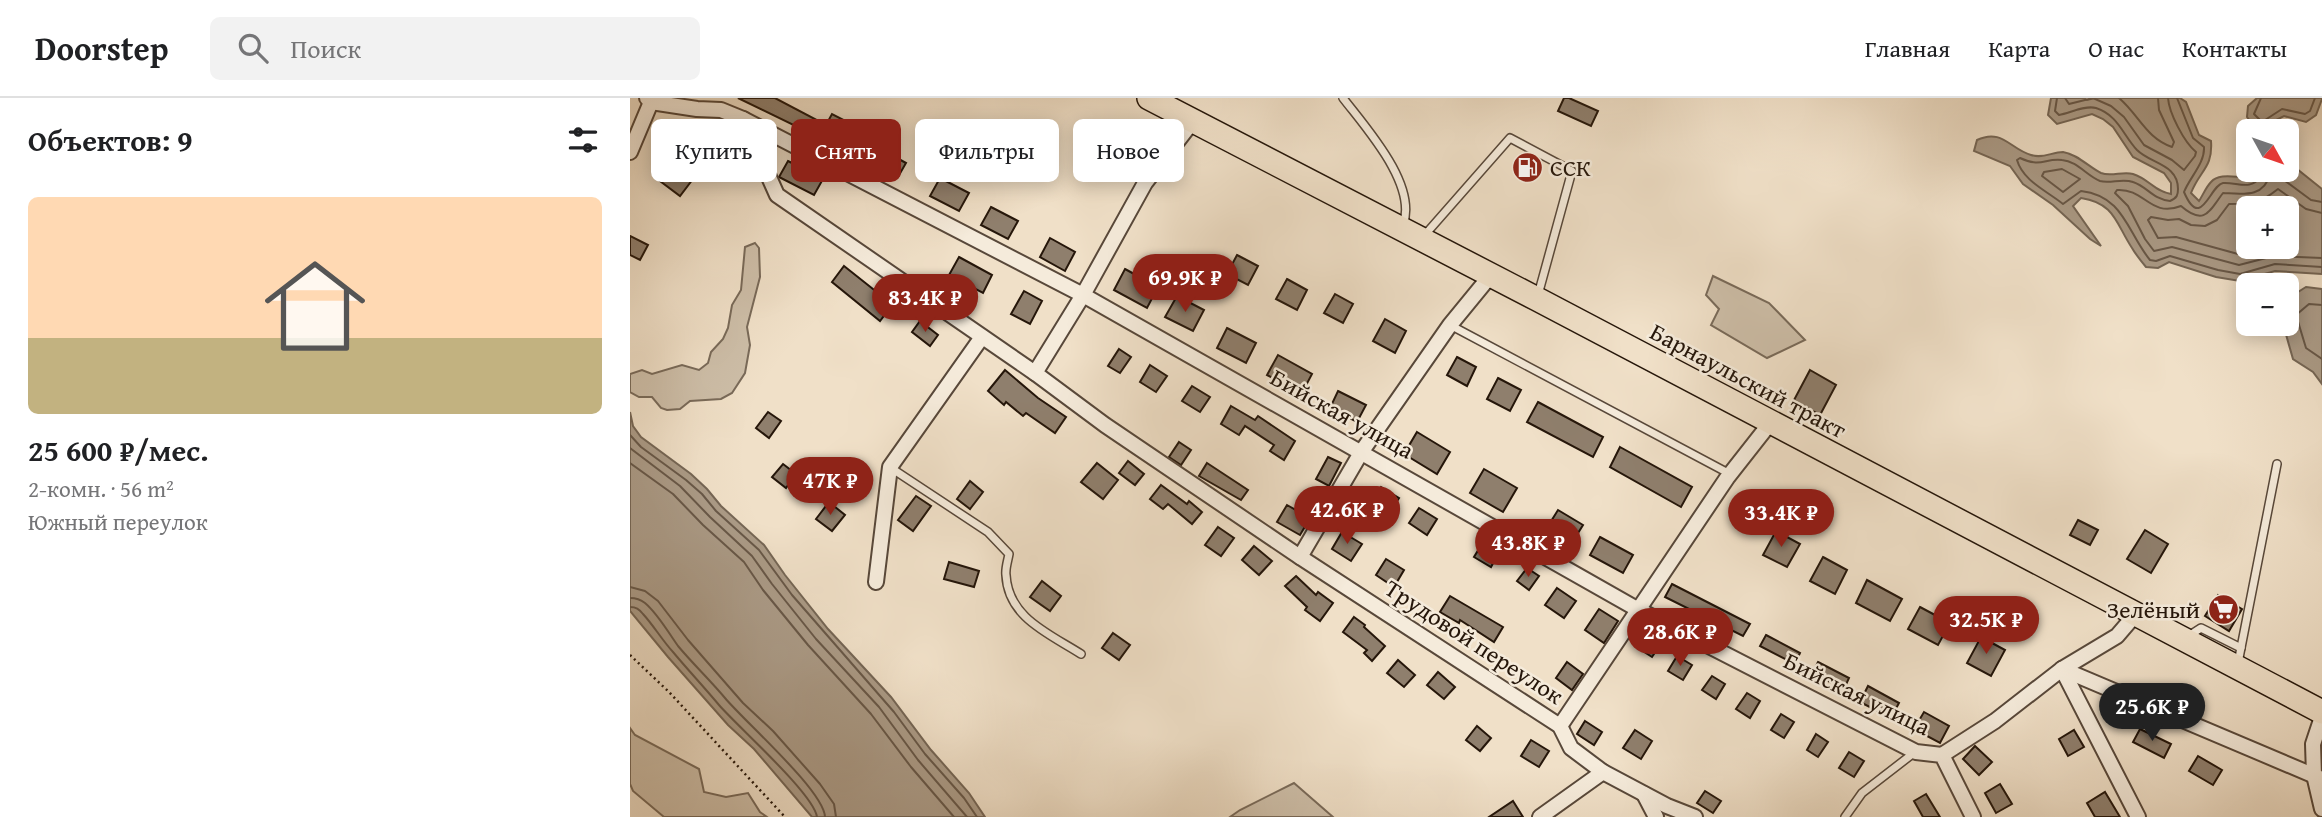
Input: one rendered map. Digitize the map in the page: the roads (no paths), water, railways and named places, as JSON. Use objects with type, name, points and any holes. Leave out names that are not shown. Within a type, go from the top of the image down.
[{"type":"main road","name":"Барнаульский тракт","points":[[1149,98],[1537,299],[2135,615],[2184,640],[2239,657],[2322,715]]},
{"type":"street","points":[[630,152],[649,100]]},
{"type":"street","name":"Бийская улица","points":[[649,100],[698,109],[721,110],[741,119]]},
{"type":"street","points":[[1035,373],[1083,295],[1145,183],[1193,121]]},
{"type":"street","name":"Бийская улица","points":[[777,138],[1083,295],[1637,609],[1916,752],[1942,755],[1973,817]]},
{"type":"street","name":"Трудовой переулок","points":[[770,182],[776,195],[1035,373],[1105,425],[1300,557],[1560,726],[1571,748],[1603,772],[1695,817]]},
{"type":"street","points":[[1300,557],[1362,451],[1450,325],[1491,275]]},
{"type":"street","points":[[876,582],[890,467],[982,337]]},
{"type":"street","points":[[1560,726],[1730,474],[1771,422]]},
{"type":"street","points":[[1942,755],[1995,720],[2062,669],[2117,636],[2135,615]]},
{"type":"street","points":[[2062,669],[2318,777]]},
{"type":"street","points":[[2062,669],[2138,817]]},
{"type":"street","points":[[2322,715],[2313,744],[2322,809]]},
{"type":"street","points":[[1540,817],[1603,772]]},
{"type":"street","points":[[1644,794],[1656,817]]},
{"type":"lane","points":[[1343,98],[1390,162],[1405,197],[1406,217],[1411,235],[1510,138],[1572,171],[1537,299]]},
{"type":"lane","points":[[1450,325],[1730,474]]},
{"type":"lane","points":[[2239,657],[2277,464]]},
{"type":"lane","points":[[890,467],[988,532],[1009,554],[1006,576],[1013,605],[1028,621],[1082,654]]},
{"type":"lane","points":[[1845,817],[1861,793],[1916,752]]},
{"type":"water","points":[[2051,98],[2180,98],[2186,102],[2199,135],[2211,141],[2208,163],[2191,193],[2199,201],[2211,182],[2226,176],[2236,177],[2236,182],[2300,182],[2300,171],[2322,189],[2322,274],[2275,271],[2236,273],[2236,280],[2169,262],[2158,268],[2146,267],[2113,216],[2101,205],[2081,198],[2073,206],[2101,246],[2053,205],[2023,184],[2010,166],[1974,151],[1977,140],[1993,136],[2035,156],[2063,152],[2101,173],[2133,174],[2171,194],[2171,183],[2164,173],[2133,157],[2113,127],[2103,119],[2092,114],[2057,124],[2048,115]]},
{"type":"water","points":[[2257,98],[2322,98],[2316,115],[2306,122],[2284,116],[2278,119],[2249,119],[2248,106]]},
{"type":"water","points":[[2306,287],[2322,289],[2322,384],[2313,372],[2293,359],[2286,336],[2299,336],[2299,291]]},
{"type":"water","points":[[630,412],[633,426],[641,437],[691,474],[764,545],[828,629],[891,697],[931,750],[969,793],[985,817],[812,817],[754,749],[728,725],[668,657],[630,611]]},
{"type":"place","name":"ССК","points":[[1527,168]]},
{"type":"place","name":"Зелёный","points":[[2223,610]]}]
